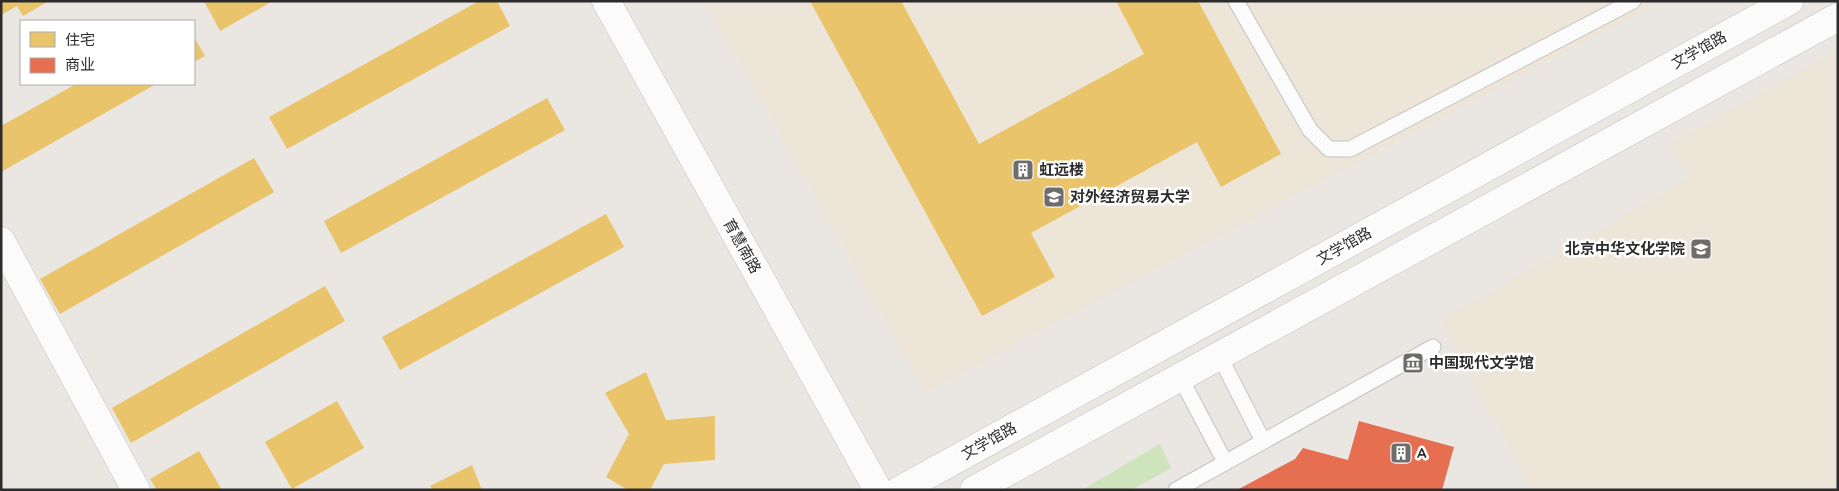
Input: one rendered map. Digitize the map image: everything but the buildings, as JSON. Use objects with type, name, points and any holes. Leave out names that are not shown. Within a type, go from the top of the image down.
[{"type":"main road","name":"育慧南路","points":[[606,1],[878,490]]},
{"type":"main road","name":"文学馆路","points":[[900,490],[1789,1]]},
{"type":"main road","points":[[974,490],[1838,17]]},
{"type":"main road","points":[[1,241],[136,490]]},
{"type":"lane","points":[[1236,1],[1310,130],[1329,149],[1350,149],[1633,1]]},
{"type":"lane","points":[[1176,490],[1433,347]]},
{"type":"lane","points":[[1219,356],[1263,441]]},
{"type":"lane","points":[[1180,377],[1225,462]]},
{"type":"shaded area","name":"对外经济贸易大学","points":[[705,1],[1661,1],[925,392]]},
{"type":"shaded area","name":"北京中华文化学院","points":[[1838,50],[1838,490],[1531,490],[1441,320],[1688,179],[1670,144]]},
{"type":"green space","points":[[1160,444],[1171,468],[1131,490],[1082,490]]},
{"type":"place","name":"虹远楼","points":[[1023,170]]},
{"type":"place","name":"对外经济贸易大学","points":[[1054,197]]},
{"type":"place","name":"北京中华文化学院","points":[[1701,249]]},
{"type":"place","name":"中国现代文学馆","points":[[1413,363]]},
{"type":"place","name":"A","points":[[1401,453]]}]
